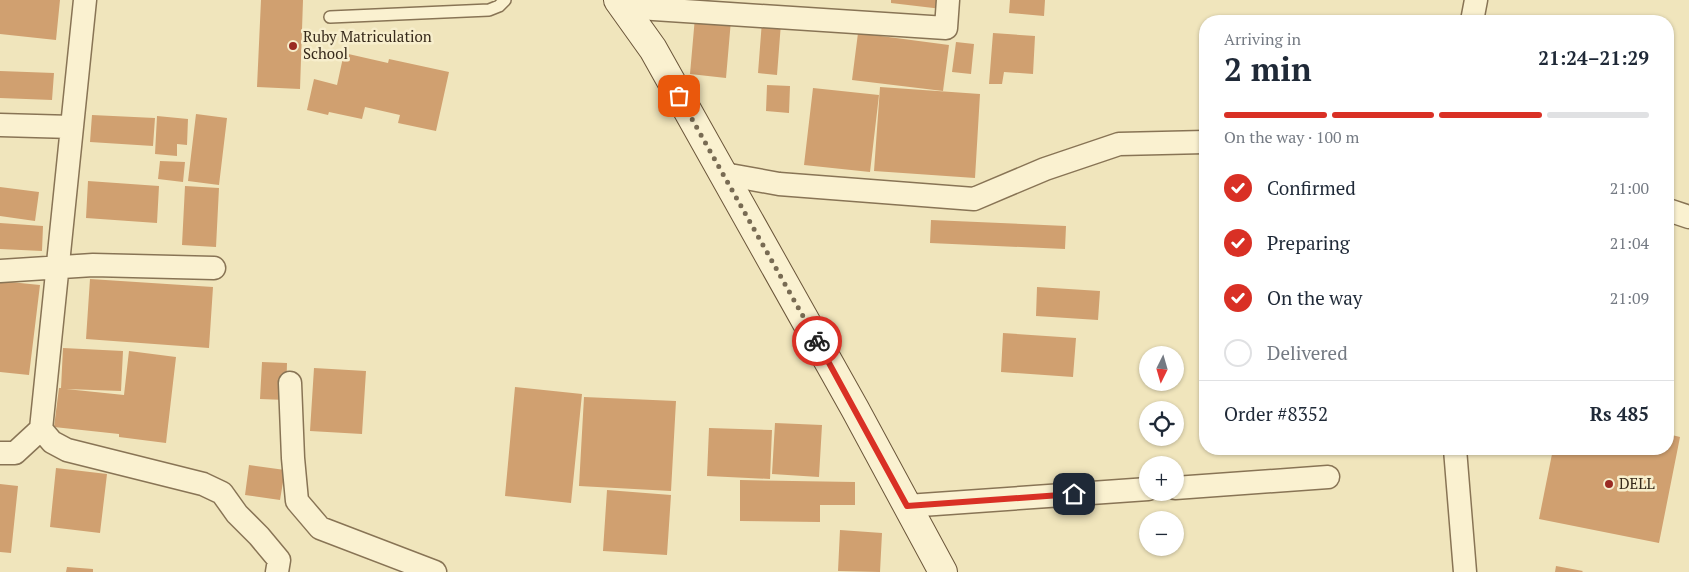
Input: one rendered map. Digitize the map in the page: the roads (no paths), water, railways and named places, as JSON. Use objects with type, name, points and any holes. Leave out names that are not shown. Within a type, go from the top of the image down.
[{"type":"street","points":[[46,436],[58,268],[85,0]]},
{"type":"street","points":[[620,3],[946,28],[948,0]]},
{"type":"street","points":[[1473,15],[1476,0]]},
{"type":"street","points":[[620,3],[653,48],[943,572]]},
{"type":"street","points":[[0,125],[72,128]]},
{"type":"street","points":[[724,174],[779,184],[974,199],[1044,169],[1118,144],[1199,142]]},
{"type":"street","points":[[1674,212],[1689,217]]},
{"type":"street","points":[[0,271],[92,265],[214,268]]},
{"type":"street","points":[[290,382],[293,458],[298,501],[320,528],[435,572]]},
{"type":"street","points":[[8,453],[46,436]]},
{"type":"street","points":[[46,436],[67,450],[203,484],[222,493],[237,514],[279,560],[277,572]]},
{"type":"street","points":[[1455,455],[1465,572]]},
{"type":"street","points":[[1184,487],[1328,477]]},
{"type":"street","points":[[907,506],[1139,490]]},
{"type":"lane","points":[[330,18],[489,10],[499,6],[505,0]]},
{"type":"place","name":"Ruby Matriculation School","points":[[293,46]]},
{"type":"place","name":"DELL","points":[[1609,484]]}]
